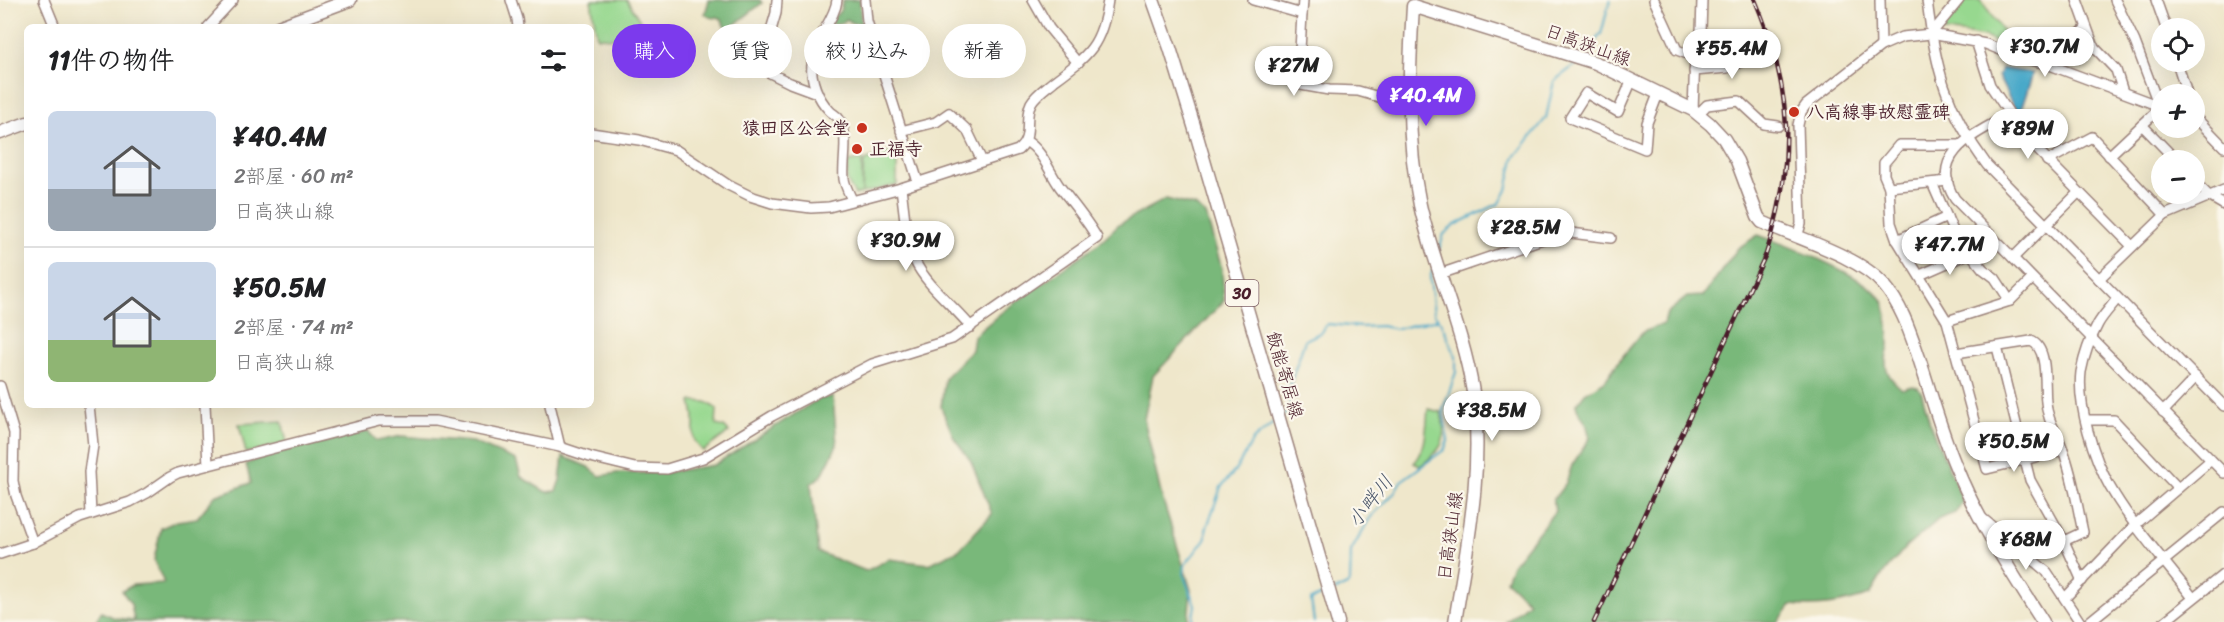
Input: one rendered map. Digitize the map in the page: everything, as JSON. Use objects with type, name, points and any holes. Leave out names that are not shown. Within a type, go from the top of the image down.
[{"type":"main road","points":[[285,24],[331,3],[350,0]]},
{"type":"main road","name":"飯能寄居線","points":[[1153,0],[1194,126],[1338,622]]},
{"type":"main road","name":"日高狭山線","points":[[1455,622],[1475,498],[1477,441],[1473,394],[1466,355],[1420,205],[1416,179],[1410,106],[1413,3],[1581,58],[1632,80],[1695,112],[1724,139],[1737,160],[1758,217],[1762,222],[1842,256],[1883,283],[1908,325],[1955,466],[1978,514],[2043,622]]},
{"type":"main road","points":[[0,133],[24,124]]},
{"type":"street","points":[[44,0],[54,24]]},
{"type":"street","points":[[211,24],[233,0]]},
{"type":"street","points":[[511,0],[518,24]]},
{"type":"street","points":[[777,0],[776,13],[759,68],[817,93]]},
{"type":"street","points":[[837,0],[836,7],[818,38],[812,64],[817,93],[829,111],[839,118],[844,132],[844,181],[852,200]]},
{"type":"street","points":[[865,0],[867,21],[918,182]]},
{"type":"street","points":[[1033,0],[1050,28],[1078,63]]},
{"type":"street","points":[[594,133],[650,142],[676,150],[728,185],[750,196],[772,203],[811,208],[829,207],[901,188],[1018,150],[1026,141],[1031,103],[1040,92],[1078,63],[1095,46],[1104,25],[1108,0]]},
{"type":"street","points":[[1253,0],[1302,14]]},
{"type":"street","points":[[1304,0],[1299,68],[1301,85],[1329,90],[1358,91],[1410,106]]},
{"type":"street","points":[[1654,0],[1677,50],[1695,57]]},
{"type":"street","points":[[1702,0],[1701,32],[1694,71],[1695,112],[1707,105],[1739,100],[1764,124],[1778,126]]},
{"type":"street","points":[[1880,0],[1881,46]]},
{"type":"street","points":[[1927,0],[1931,34],[1943,84],[1968,139],[1987,165],[2224,406]]},
{"type":"street","points":[[1931,34],[1959,0]]},
{"type":"street","points":[[2077,0],[2094,47],[2116,70],[2123,92]]},
{"type":"street","points":[[2115,0],[2151,84]]},
{"type":"street","points":[[2158,1],[2163,18]]},
{"type":"street","points":[[2047,64],[2086,28]]},
{"type":"street","points":[[1797,237],[1801,224],[1802,200],[1795,125],[1801,112],[1806,105],[1881,46],[1902,37],[1931,34],[1976,42],[2015,56],[2047,64],[2151,103]]},
{"type":"street","points":[[1694,71],[1727,68],[1730,64],[1739,63],[1736,43],[1746,42]]},
{"type":"street","points":[[1976,42],[1990,85],[2026,138],[2132,246]]},
{"type":"street","points":[[1632,80],[1618,112],[1586,93],[1570,118],[1645,149],[1647,123],[1658,94]]},
{"type":"street","points":[[901,131],[936,122],[949,113],[967,130],[982,161]]},
{"type":"street","points":[[2009,115],[1959,145],[1950,156],[1948,163],[1950,191],[2032,279],[2224,473]]},
{"type":"street","points":[[2109,156],[2151,117]]},
{"type":"street","points":[[2142,125],[2166,150]]},
{"type":"street","points":[[2205,127],[2224,147]]},
{"type":"street","points":[[2047,161],[2092,137],[2165,215]]},
{"type":"street","points":[[0,554],[33,543],[91,514],[130,502],[178,473],[379,421],[435,421],[560,447],[635,468],[666,469],[703,458],[772,416],[872,364],[952,339],[1097,238],[1059,185],[1040,153],[1026,141]]},
{"type":"street","points":[[1959,145],[1899,145],[1884,164],[1884,175],[1889,187],[1891,223],[1897,240],[1947,321],[1987,469],[2063,450]]},
{"type":"street","points":[[1889,187],[1948,181]]},
{"type":"street","points":[[1932,183],[1954,233],[1983,269],[1995,278],[2010,301]]},
{"type":"street","points":[[901,188],[914,259],[954,310],[971,327]]},
{"type":"street","points":[[2099,279],[2165,215],[2224,190]]},
{"type":"street","points":[[2205,192],[2224,205]]},
{"type":"street","points":[[2013,258],[2078,193]]},
{"type":"street","points":[[1897,240],[1947,217]]},
{"type":"street","points":[[1439,270],[1563,232],[1611,238]]},
{"type":"street","points":[[1920,275],[1970,253]]},
{"type":"street","points":[[1947,321],[2010,301],[2032,279]]},
{"type":"street","points":[[2117,299],[2099,322],[2091,339],[2081,374],[2086,420],[2094,451],[2110,486],[2193,598]]},
{"type":"street","points":[[1956,353],[2031,341],[2038,346],[2044,364],[2046,404],[2051,427],[2063,450],[2084,532],[2064,541]]},
{"type":"street","points":[[1997,347],[2030,480],[2064,541],[2082,581]]},
{"type":"street","points":[[2163,412],[2196,377]]},
{"type":"street","points":[[0,386],[14,433],[13,482],[33,543]]},
{"type":"street","points":[[88,408],[93,445],[89,472],[91,514]]},
{"type":"street","points":[[205,408],[208,465]]},
{"type":"street","points":[[551,408],[560,447]]},
{"type":"street","points":[[2086,420],[2114,420],[2178,488]]},
{"type":"street","points":[[2065,598],[2136,524],[2211,460]]},
{"type":"street","points":[[2089,622],[2224,512]]},
{"type":"street","points":[[1978,514],[2047,572],[2080,622]]},
{"type":"street","points":[[2164,622],[2224,574]]},
{"type":"green space","points":[[591,0],[627,0],[642,24],[612,24],[612,38],[597,37]]},
{"type":"green space","points":[[709,0],[760,0],[762,3],[735,24],[723,24],[722,19],[705,14]]},
{"type":"green space","points":[[843,0],[860,0],[861,23],[852,23],[847,19],[842,23],[832,24],[830,21],[840,11]]},
{"type":"green space","points":[[1964,0],[1980,0],[2016,49],[2008,48],[1984,37],[1944,32],[1943,28]]},
{"type":"green space","points":[[897,150],[897,185],[855,195],[847,181],[848,162],[862,160],[862,192],[864,161]]},
{"type":"green space","points":[[1166,199],[1195,206],[1206,215],[1222,269],[1224,301],[1153,376],[1144,419],[1161,494],[1191,590],[1188,622],[95,622],[101,612],[115,618],[134,620],[131,604],[122,591],[133,585],[164,583],[154,560],[161,528],[177,521],[197,518],[215,496],[251,483],[246,464],[276,453],[368,431],[377,441],[401,436],[473,442],[516,460],[521,477],[546,492],[556,491],[563,456],[588,467],[600,476],[617,473],[662,473],[714,465],[820,398],[833,397],[837,445],[822,475],[811,484],[818,552],[866,571],[889,559],[929,564],[959,550],[992,514],[971,461],[954,438],[941,407],[945,377],[972,350],[974,336],[1002,312],[1099,243],[1119,224]]},
{"type":"green space","points":[[1758,235],[1827,263],[1864,283],[1877,293],[1884,303],[1887,318],[1889,345],[1887,371],[1902,389],[1918,387],[1931,427],[1963,501],[1955,513],[1939,519],[1904,549],[1882,575],[1870,595],[1831,605],[1791,605],[1778,622],[1506,622],[1529,602],[1506,580],[1512,565],[1555,511],[1553,500],[1566,483],[1572,465],[1590,438],[1586,423],[1576,405],[1585,393],[1605,381],[1643,332],[1664,324],[1667,313],[1687,297],[1703,296],[1738,248]]},
{"type":"green space","points":[[691,402],[706,402],[717,409],[716,425],[724,427],[729,432],[703,451],[694,439],[694,416]]},
{"type":"green space","points":[[1428,409],[1441,412],[1444,430],[1439,449],[1420,466],[1414,463],[1424,445]]},
{"type":"green space","points":[[282,421],[287,443],[246,453],[239,424]]},
{"type":"water","points":[[2001,68],[2033,73],[2020,113],[2015,110],[1998,76]]},
{"type":"waterway","name":"小畔川","points":[[1582,56],[1601,34],[1610,0]]},
{"type":"waterway","name":"小畔川","points":[[1438,252],[1444,234],[1455,225],[1500,203],[1507,190],[1514,158],[1546,118],[1554,81],[1578,63]]},
{"type":"waterway","name":"小畔川","points":[[1334,591],[1347,585],[1350,581],[1351,551],[1370,518],[1394,493],[1401,481],[1444,450],[1448,441],[1443,410],[1456,372],[1456,357],[1442,324],[1434,313],[1430,278],[1433,269]]},
{"type":"waterway","points":[[1283,416],[1291,409],[1287,393],[1305,340],[1322,332],[1327,324],[1381,326],[1396,329],[1438,319]]},
{"type":"waterway","points":[[1192,622],[1195,605],[1184,576],[1185,565],[1206,538],[1206,530],[1221,487],[1235,471],[1253,440],[1276,421]]},
{"type":"waterway","name":"小畔川","points":[[1314,622],[1311,600],[1326,593]]},
{"type":"tunnel","points":[[1778,126],[1792,125]]},
{"type":"railway","points":[[1594,622],[1766,254],[1776,221],[1786,157],[1786,126],[1777,64],[1755,0]]},
{"type":"place","name":"八高線事故慰霊碑","points":[[1794,112]]},
{"type":"place","name":"猿田区公会堂","points":[[862,128]]},
{"type":"place","name":"正福寺","points":[[857,149]]}]
